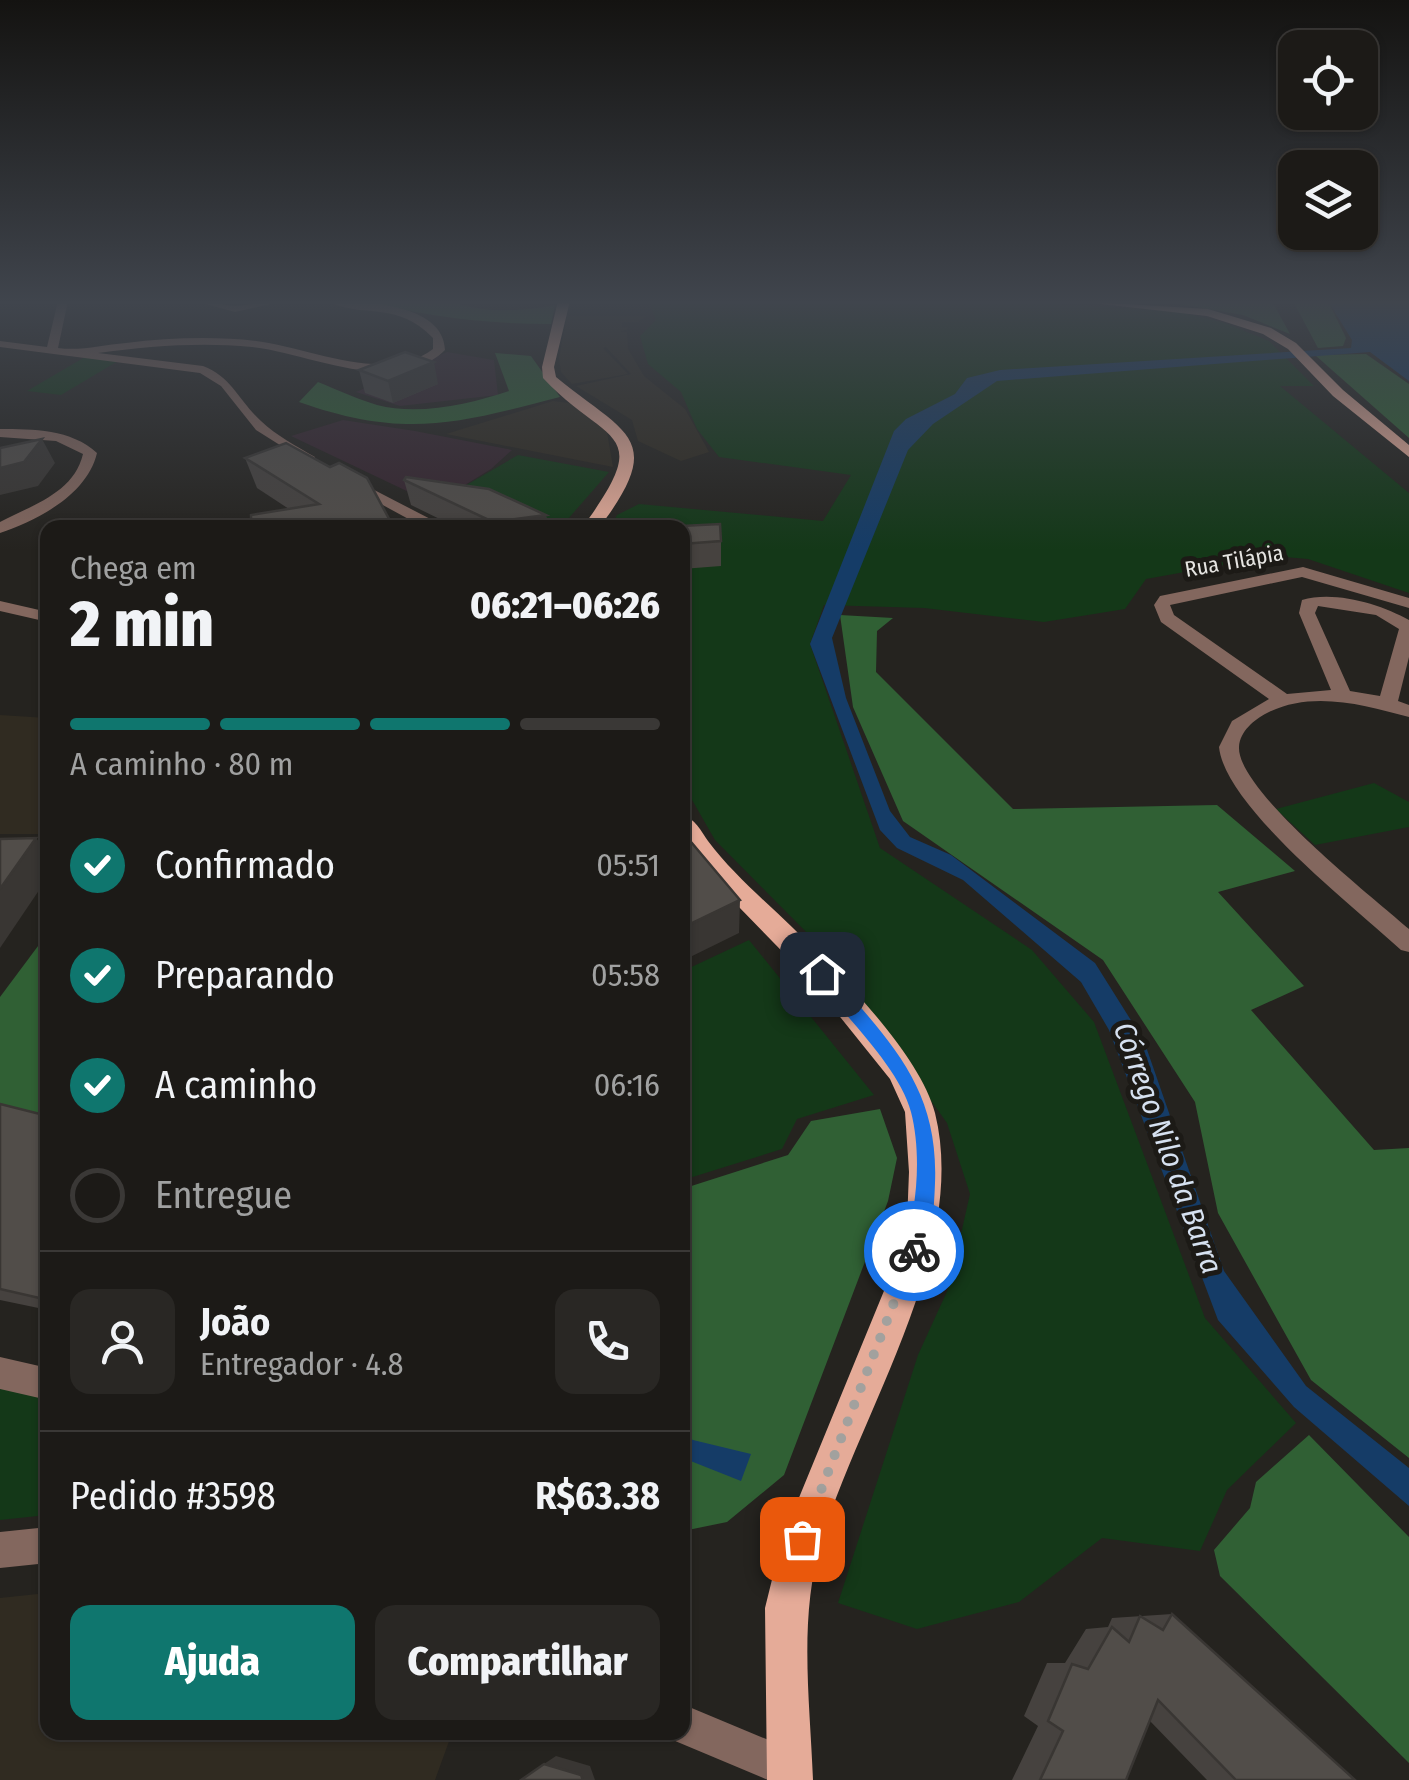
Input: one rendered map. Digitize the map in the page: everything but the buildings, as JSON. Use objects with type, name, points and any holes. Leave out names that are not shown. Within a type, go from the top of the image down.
[{"type":"main road","points":[[558,384],[614,427],[629,451],[631,462],[614,497],[596,520]]},
{"type":"main road","points":[[1329,384],[1409,452]]},
{"type":"main road","points":[[690,833],[710,862],[822,974],[900,1070],[920,1112],[926,1172],[923,1224],[903,1286],[802,1539],[786,1608],[789,1774]]},
{"type":"street","points":[[228,384],[244,411],[268,433],[328,470]]},
{"type":"street","points":[[0,433],[51,435],[90,453],[85,473],[71,487],[0,528]]},
{"type":"street","points":[[345,479],[422,520]]},
{"type":"street","name":"Rua Tilápia","points":[[1282,700],[1167,618],[1162,605],[1166,599],[1304,572],[1409,603]]},
{"type":"street","points":[[1343,696],[1307,613],[1308,604],[1317,600],[1381,611],[1408,627],[1388,703]]},
{"type":"street","points":[[0,606],[40,616]]},
{"type":"street","points":[[1409,710],[1343,696],[1282,700],[1249,713],[1232,736],[1229,754],[1243,783],[1272,816],[1409,942]]},
{"type":"street","points":[[0,1374],[40,1382]]},
{"type":"street","points":[[0,1550],[40,1546]]},
{"type":"street","points":[[690,1728],[789,1774]]},
{"type":"shaded area","points":[[374,384],[497,384],[498,395],[400,406],[356,392]]},
{"type":"shaded area","points":[[654,384],[685,409],[709,452],[681,461],[638,441],[632,420],[576,386]]},
{"type":"shaded area","points":[[553,401],[570,403],[607,432],[613,467],[446,434]]},
{"type":"shaded area","points":[[343,420],[512,450],[491,469],[434,504],[291,436]]},
{"type":"shaded area","points":[[0,715],[40,718],[40,834],[0,834]]},
{"type":"shaded area","points":[[40,1594],[40,1740],[449,1740],[435,1780],[0,1780],[0,1598]]},
{"type":"green space","points":[[39,384],[79,384],[61,395],[27,391]]},
{"type":"green space","points":[[316,384],[370,403],[410,409],[444,407],[509,391],[506,384],[551,384],[560,397],[459,420],[400,424],[336,414],[299,402]]},
{"type":"green space","points":[[672,384],[1312,384],[1280,386],[1409,493],[1409,593],[1308,559],[1273,556],[1146,579],[1125,609],[1044,622],[924,608],[824,605],[810,644],[880,848],[1032,950],[1094,1022],[1205,1318],[1296,1423],[1227,1490],[1200,1551],[1102,1538],[1019,1602],[917,1629],[838,1603],[918,1355],[949,1287],[970,1194],[947,1123],[821,947],[715,840],[690,796],[690,520],[614,520],[639,504],[823,521],[851,475],[719,457],[697,429],[681,392]]},
{"type":"green space","points":[[1348,384],[1409,384],[1409,438]]},
{"type":"green space","points":[[518,455],[609,472],[567,520],[507,520],[434,504]]},
{"type":"green space","points":[[840,615],[893,618],[877,631],[876,672],[1013,809],[1217,805],[1295,871],[1218,892],[1304,986],[1251,1010],[1374,1150],[1409,1148],[1409,1458],[1311,1380],[1218,1213],[1195,1102],[1103,960],[903,821],[853,707]]},
{"type":"green space","points":[[1374,783],[1409,802],[1409,827],[1315,845],[1276,809]]},
{"type":"green space","points":[[749,940],[874,1095],[797,1119],[782,1149],[690,1178],[690,968]]},
{"type":"green space","points":[[40,943],[40,1116],[0,1113],[0,997]]},
{"type":"green space","points":[[880,1109],[897,1158],[888,1201],[784,1475],[727,1522],[690,1530],[690,1186],[788,1155],[811,1121]]},
{"type":"green space","points":[[0,1381],[40,1390],[40,1516],[0,1520]]},
{"type":"green space","points":[[1309,1435],[1409,1537],[1409,1763],[1220,1576],[1214,1550],[1250,1508],[1256,1482]]},
{"type":"water","name":"Córrego Nilo da Barra","points":[[962,384],[992,384],[933,424],[908,450],[832,638],[846,698],[890,811],[910,837],[951,855],[1095,963],[1144,1041],[1224,1271],[1306,1386],[1409,1468],[1409,1506],[1294,1407],[1218,1320],[1109,1030],[1081,982],[963,880],[897,848],[880,830],[810,644],[894,431],[906,419],[955,394]]},
{"type":"water","points":[[690,1438],[751,1454],[741,1481],[690,1461]]},
{"type":"way so far","points":[[802,1539],[914,1251]]},
{"type":"route","points":[[822,974],[900,1070],[920,1112],[926,1172],[923,1224],[914,1251]]}]
